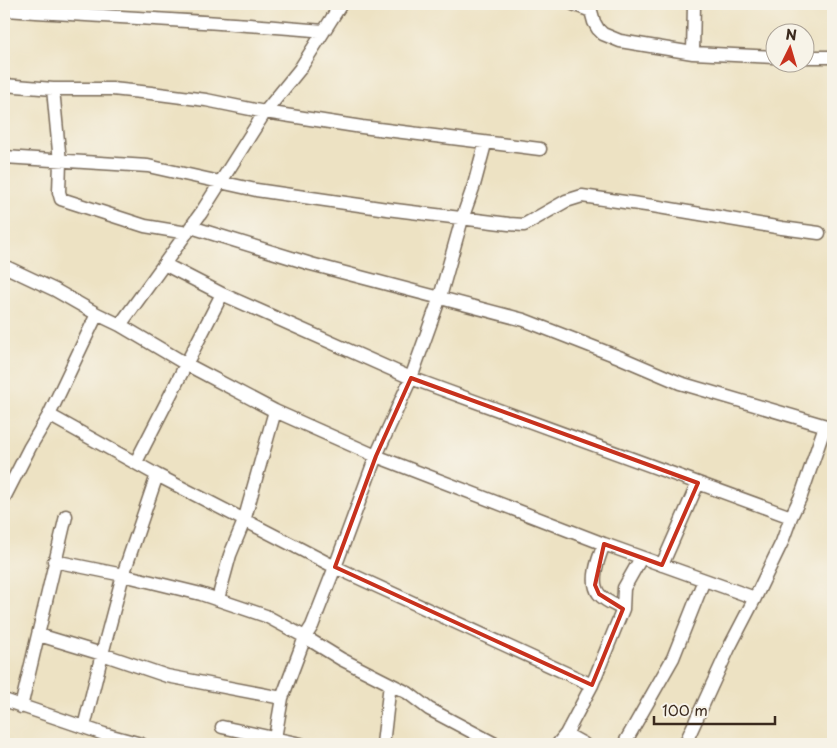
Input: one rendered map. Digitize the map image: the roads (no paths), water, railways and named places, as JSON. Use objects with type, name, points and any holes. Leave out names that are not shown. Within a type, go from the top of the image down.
[{"type":"street","points":[[120,325],[189,230],[265,112],[300,69],[341,4]]},
{"type":"street","points":[[573,4],[592,8],[594,22],[598,29],[603,34],[620,41],[693,53],[764,57]]},
{"type":"street","points":[[693,53],[692,19],[694,4]]},
{"type":"street","points":[[4,10],[163,21],[250,24],[324,31]]},
{"type":"street","points":[[814,58],[833,57]]},
{"type":"street","points":[[4,84],[53,89],[112,89],[151,93],[206,100],[265,112],[485,144],[540,149]]},
{"type":"street","points":[[53,89],[60,162],[59,192],[61,199],[145,226],[189,230],[524,320],[680,383],[829,427],[782,542],[729,648],[685,744]]},
{"type":"street","points":[[275,738],[282,698],[305,637],[312,626],[336,567],[376,456],[411,378],[440,297],[485,144]]},
{"type":"street","points":[[4,157],[148,166],[256,190],[462,219],[524,225],[566,202],[582,196],[819,233]]},
{"type":"street","points":[[164,264],[222,294],[411,378],[791,517]]},
{"type":"street","points":[[4,266],[55,290],[186,364],[275,410],[376,456],[641,558],[754,598]]},
{"type":"street","points":[[136,462],[222,294]]},
{"type":"street","points":[[4,498],[49,415],[97,314]]},
{"type":"street","points":[[218,599],[230,555],[244,520],[275,410]]},
{"type":"street","points":[[49,415],[157,474],[336,567],[592,685]]},
{"type":"street","points":[[84,727],[123,575],[157,474]]},
{"type":"street","points":[[662,565],[698,483]]},
{"type":"street","points":[[21,707],[66,516]]},
{"type":"street","points":[[604,544],[599,558],[595,585],[599,594],[623,609]]},
{"type":"street","points":[[584,744],[562,739],[592,685],[623,609],[624,588],[641,558]]},
{"type":"street","points":[[54,561],[123,575],[218,599],[266,616],[305,637],[341,660],[408,693],[429,709],[495,744]]},
{"type":"street","points":[[624,744],[673,658],[704,580]]},
{"type":"street","points":[[38,635],[167,676],[282,698]]},
{"type":"street","points":[[383,744],[390,684]]},
{"type":"street","points":[[4,700],[84,727],[103,739],[141,744]]},
{"type":"street","points":[[222,727],[301,744]]}]
